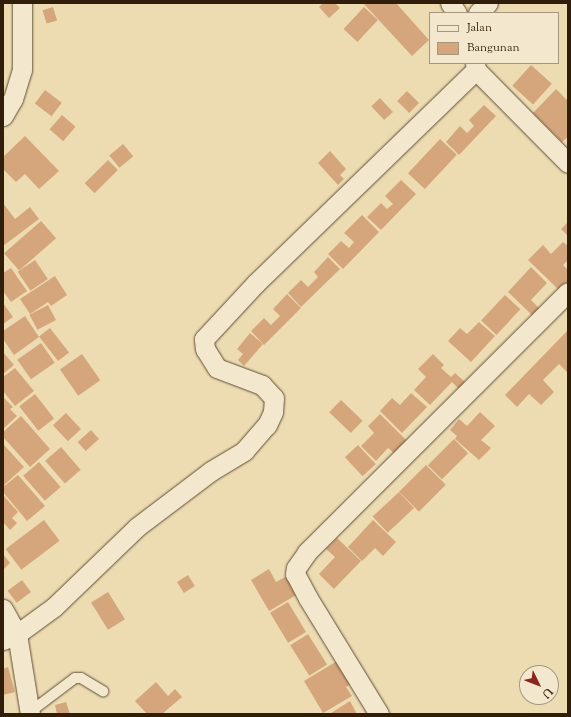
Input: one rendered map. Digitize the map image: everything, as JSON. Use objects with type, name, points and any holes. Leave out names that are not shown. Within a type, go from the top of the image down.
[{"type":"street","points":[[3,116],[13,99],[22,70],[22,3]]},
{"type":"street","points":[[450,3],[456,12]]},
{"type":"street","points":[[479,12],[488,3]]},
{"type":"street","points":[[10,637],[54,607],[138,527],[211,471],[244,452],[267,425],[274,404],[269,391],[262,385],[216,368],[205,349],[204,339],[256,283],[475,66],[568,163]]},
{"type":"street","points":[[379,714],[308,598],[295,574],[296,568],[307,552],[568,292]]},
{"type":"street","points":[[3,609],[30,713]]},
{"type":"lane","points":[[30,713],[75,678],[103,691]]},
{"type":"building","points":[[323,3],[335,3],[340,8],[329,18],[319,7]]},
{"type":"building","points":[[363,3],[396,3],[429,40],[412,56]]},
{"type":"building","points":[[53,7],[57,20],[47,24],[42,10]]},
{"type":"building","points":[[364,7],[378,20],[357,42],[344,29]]},
{"type":"building","points":[[531,65],[552,84],[533,105],[512,86]]},
{"type":"building","points":[[556,89],[568,101],[568,137],[562,142],[533,113]]},
{"type":"building","points":[[45,90],[62,103],[52,116],[35,104]]},
{"type":"building","points":[[407,91],[419,103],[409,113],[397,101]]},
{"type":"building","points":[[380,98],[393,112],[384,120],[371,106]]},
{"type":"building","points":[[484,105],[496,116],[459,155],[446,142],[460,126],[467,133],[474,126],[469,120]]},
{"type":"building","points":[[62,115],[76,127],[63,141],[50,129]]},
{"type":"building","points":[[25,136],[59,171],[39,189],[25,174],[16,182],[3,169],[3,157]]},
{"type":"building","points":[[440,139],[457,155],[425,189],[408,173]]},
{"type":"building","points":[[123,144],[133,156],[119,168],[109,156]]},
{"type":"building","points":[[330,151],[346,169],[340,175],[344,179],[338,185],[318,163]]},
{"type":"building","points":[[108,160],[118,170],[95,193],[85,183]]},
{"type":"building","points":[[401,180],[416,194],[381,230],[367,217],[381,203],[387,209],[393,204],[385,196]]},
{"type":"building","points":[[3,203],[15,219],[30,207],[39,219],[3,246]]},
{"type":"building","points":[[362,215],[379,232],[343,269],[328,254],[341,241],[349,248],[354,242],[344,233]]},
{"type":"building","points":[[41,221],[56,238],[19,271],[4,253]]},
{"type":"building","points":[[568,222],[568,236],[561,229]]},
{"type":"building","points":[[563,242],[568,246],[568,260],[563,265],[568,270],[568,281],[559,290],[528,260],[543,245],[551,254]]},
{"type":"building","points":[[328,257],[340,269],[301,307],[288,293],[301,280],[308,287],[318,277],[314,272]]},
{"type":"building","points":[[35,260],[48,279],[30,291],[18,272]]},
{"type":"building","points":[[531,267],[547,283],[531,300],[540,309],[533,316],[508,292]]},
{"type":"building","points":[[11,268],[27,291],[11,302],[3,291],[3,273]]},
{"type":"building","points":[[55,276],[67,295],[51,306],[48,302],[30,314],[20,299]]},
{"type":"building","points":[[287,294],[301,308],[264,345],[251,331],[264,318],[271,325],[280,316],[273,309]]},
{"type":"building","points":[[505,295],[520,309],[496,335],[481,321]]},
{"type":"building","points":[[3,303],[13,317],[3,324]]},
{"type":"building","points":[[48,305],[56,320],[37,330],[29,315]]},
{"type":"building","points":[[25,316],[39,337],[14,355],[3,339],[3,331]]},
{"type":"building","points":[[479,322],[495,336],[471,362],[448,341],[460,328],[467,334]]},
{"type":"building","points":[[50,328],[69,352],[58,361],[39,337]]},
{"type":"building","points":[[568,330],[568,373],[559,364],[543,380],[554,392],[541,405],[529,394],[517,407],[505,395]]},
{"type":"building","points":[[250,333],[263,344],[244,366],[238,360],[243,354],[237,349]]},
{"type":"building","points":[[41,343],[55,363],[31,379],[17,360]]},
{"type":"building","points":[[3,352],[14,365],[3,374]]},
{"type":"building","points":[[82,354],[100,380],[78,396],[60,369]]},
{"type":"building","points":[[433,354],[444,365],[441,368],[451,377],[455,373],[465,382],[459,389],[452,382],[430,405],[414,390],[426,377],[418,369]]},
{"type":"building","points":[[15,368],[34,391],[15,406],[3,391],[3,377]]},
{"type":"building","points":[[411,393],[427,407],[402,433],[380,411],[392,398],[400,405]]},
{"type":"building","points":[[35,394],[54,418],[38,431],[19,406]]},
{"type":"building","points":[[3,397],[13,407],[10,409],[17,416],[3,429]]},
{"type":"building","points":[[341,400],[363,421],[351,433],[329,412]]},
{"type":"building","points":[[480,412],[495,426],[481,440],[491,448],[479,460],[455,439],[457,436],[450,430],[459,419],[467,426]]},
{"type":"building","points":[[66,413],[81,429],[68,441],[53,425]]},
{"type":"building","points":[[380,414],[409,443],[396,455],[388,448],[376,461],[361,446],[374,433],[368,426]]},
{"type":"building","points":[[21,416],[50,449],[30,467],[3,437],[3,432]]},
{"type":"building","points":[[91,430],[99,439],[86,451],[78,442]]},
{"type":"building","points":[[454,439],[468,453],[442,479],[428,465]]},
{"type":"building","points":[[4,445],[24,467],[3,486],[3,446]]},
{"type":"building","points":[[358,445],[376,464],[363,476],[345,457]]},
{"type":"building","points":[[61,447],[81,470],[65,483],[45,461]]},
{"type":"building","points":[[39,462],[61,487],[45,501],[23,476]]},
{"type":"building","points":[[426,465],[446,485],[419,512],[399,492]]},
{"type":"building","points":[[18,475],[45,506],[27,521],[3,492],[3,487]]},
{"type":"building","points":[[399,492],[414,508],[388,533],[373,517]]},
{"type":"building","points":[[3,495],[18,512],[12,518],[17,523],[10,530],[3,522]]},
{"type":"building","points":[[44,520],[60,541],[21,570],[6,549]]},
{"type":"building","points":[[373,520],[396,542],[383,556],[375,548],[362,561],[348,547]]},
{"type":"building","points":[[337,538],[361,561],[334,589],[319,574],[335,557],[326,549]]},
{"type":"building","points":[[3,554],[10,563],[3,570]]},
{"type":"building","points":[[269,569],[276,582],[287,576],[298,594],[269,611],[251,580]]},
{"type":"building","points":[[188,575],[195,586],[184,593],[177,582]]},
{"type":"building","points":[[22,580],[31,592],[17,603],[8,591]]},
{"type":"building","points":[[108,592],[125,619],[108,630],[91,603]]},
{"type":"building","points":[[288,602],[306,632],[288,643],[270,613]]},
{"type":"building","points":[[308,634],[327,665],[309,676],[290,645]]},
{"type":"building","points":[[337,661],[351,684],[346,687],[352,696],[323,713],[304,681]]},
{"type":"building","points":[[8,667],[15,692],[3,695],[3,669]]},
{"type":"building","points":[[156,682],[168,696],[175,689],[182,697],[162,714],[147,714],[135,701]]},
{"type":"building","points":[[350,701],[357,714],[331,714],[331,713]]},
{"type":"building","points":[[66,702],[70,714],[57,714],[55,705]]}]
